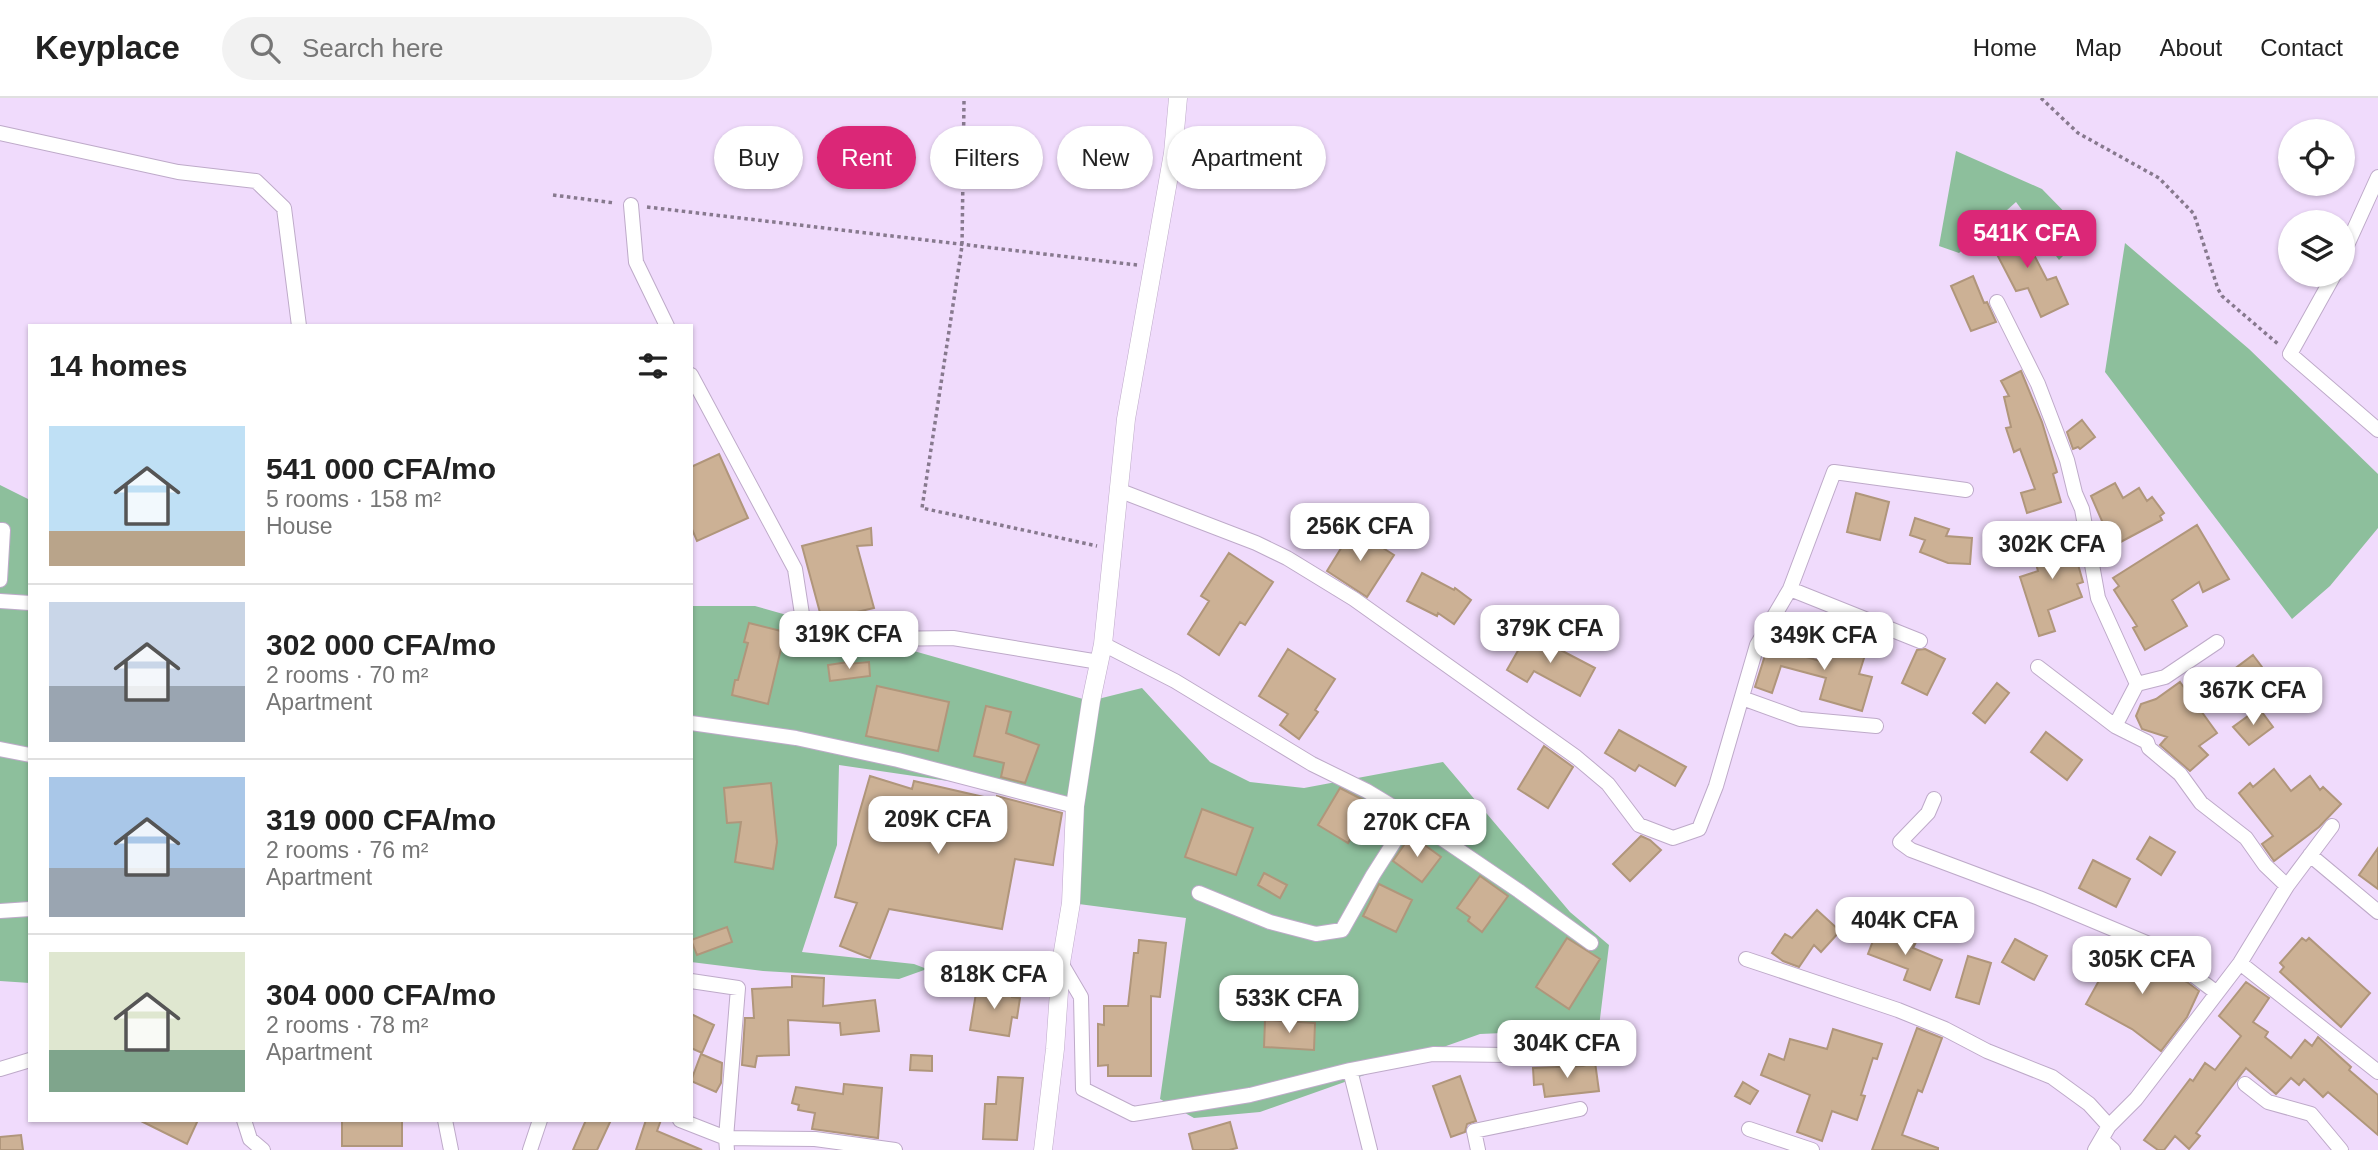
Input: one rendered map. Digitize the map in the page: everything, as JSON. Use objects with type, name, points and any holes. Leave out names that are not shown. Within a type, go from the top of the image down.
[{"type":"street","points":[[1044,1150],[1061,962],[1071,902],[1076,806],[1090,701],[1101,653],[1126,419],[1173,153],[1178,98]]},
{"type":"street","points":[[0,133],[178,172],[256,181],[284,208],[299,324]]},
{"type":"street","points":[[2355,228],[2378,177]]},
{"type":"street","points":[[631,205],[636,262],[666,324]]},
{"type":"street","points":[[2327,287],[2290,354],[2378,430]]},
{"type":"street","points":[[1997,302],[2038,384],[2067,460],[2082,509],[2098,598],[2137,684]]},
{"type":"street","points":[[693,378],[795,569],[804,627],[880,639],[953,638],[1101,653],[1175,681],[1312,764],[1367,791],[1410,817],[1520,891],[1591,943]]},
{"type":"street","points":[[1118,490],[1287,558],[1354,599],[1576,757],[1608,784],[1639,825],[1673,838],[1699,829],[1716,786],[1758,645],[1790,589],[1834,472],[1966,490]]},
{"type":"street","points":[[0,530],[3,530],[0,580]]},
{"type":"street","points":[[1790,589],[1920,641]]},
{"type":"street","points":[[0,601],[28,603]]},
{"type":"street","points":[[2115,726],[2137,684],[2165,677],[2217,642]]},
{"type":"street","points":[[2038,667],[2115,726],[2147,742],[2149,748],[2185,779],[2201,803],[2246,838],[2265,865],[2287,886]]},
{"type":"street","points":[[1742,698],[1800,719],[1876,726]]},
{"type":"street","points":[[693,723],[796,738],[898,760],[1076,806]]},
{"type":"street","points":[[0,749],[28,755]]},
{"type":"street","points":[[1934,799],[1928,813],[1900,842],[1912,850],[2039,898],[2157,947],[2217,993]]},
{"type":"street","points":[[1199,893],[1270,922],[1316,934],[1342,930],[1410,817]]},
{"type":"street","points":[[2103,1147],[2109,1126],[2136,1098],[2240,963],[2287,886],[2332,826]]},
{"type":"street","points":[[2310,855],[2378,912]]},
{"type":"street","points":[[0,911],[28,909]]},
{"type":"street","points":[[1746,960],[1898,1010],[2052,1077],[2089,1104],[2109,1126]]},
{"type":"street","points":[[1061,962],[1081,997],[1083,1089],[1133,1114],[1250,1095],[1350,1070],[1433,1054],[1583,1056]]},
{"type":"street","points":[[2240,963],[2378,1072]]},
{"type":"street","points":[[693,981],[738,988],[726,1144]]},
{"type":"street","points":[[0,1069],[28,1061]]},
{"type":"street","points":[[1350,1070],[1370,1150]]},
{"type":"street","points":[[2245,1084],[2269,1102],[2311,1114],[2341,1150]]},
{"type":"street","points":[[1478,1150],[1474,1131],[1580,1109]]},
{"type":"street","points":[[245,1122],[250,1139],[263,1150]]},
{"type":"street","points":[[444,1122],[450,1150]]},
{"type":"street","points":[[530,1150],[540,1122]]},
{"type":"street","points":[[684,1122],[726,1144],[815,1139],[895,1150]]},
{"type":"street","points":[[1749,1129],[1812,1150]]},
{"type":"path","points":[[2041,98],[2078,133],[2150,172],[2168,187],[2194,215],[2217,289],[2222,296],[2290,354]]},
{"type":"path","points":[[964,101],[961,246],[922,508],[1112,549]]},
{"type":"path","points":[[553,195],[1153,267]]},
{"type":"green space","points":[[1956,151],[2042,189],[2083,231],[2074,252],[2059,260],[2016,202],[1959,253],[1939,246]]},
{"type":"green space","points":[[2125,243],[2249,349],[2378,474],[2378,528],[2330,586],[2292,619],[2105,372]]},
{"type":"green space","points":[[0,485],[28,499],[28,983],[0,981]]},
{"type":"green space","points":[[693,606],[755,606],[1090,701],[1142,688],[1210,762],[1250,782],[1304,788],[1443,762],[1570,912],[1609,945],[1598,1035],[1578,1030],[1480,1034],[1260,1112],[1194,1118],[1160,1099],[1186,918],[1071,903],[1075,806],[1023,792],[839,765],[837,845],[802,952],[914,964],[927,969],[899,979],[763,971],[693,962]]},
{"type":"building","points":[[2017,222],[2047,280],[2056,277],[2068,304],[2041,317],[2028,288],[2016,291],[1988,237]]},
{"type":"building","points":[[1973,276],[1984,303],[1987,302],[1996,322],[1971,331],[1951,286]]},
{"type":"building","points":[[2021,371],[2042,422],[2057,472],[2053,474],[2061,502],[2027,513],[2021,493],[2035,489],[2020,449],[2014,452],[2006,428],[2011,427],[2004,397],[2009,396],[2001,381]]},
{"type":"building","points":[[2082,420],[2095,437],[2080,449],[2073,449],[2067,432]]},
{"type":"building","points":[[719,454],[748,518],[697,541],[693,532],[693,466]]},
{"type":"building","points":[[2115,483],[2123,498],[2139,488],[2147,501],[2152,497],[2164,513],[2160,516],[2162,520],[2113,546],[2091,496]]},
{"type":"building","points":[[1856,493],[1889,502],[1880,540],[1847,532]]},
{"type":"building","points":[[1915,518],[1949,529],[1946,536],[1972,538],[1970,564],[1948,563],[1920,552],[1925,540],[1910,535]]},
{"type":"building","points":[[2197,525],[2229,579],[2203,592],[2199,582],[2172,600],[2187,626],[2145,650],[2133,628],[2137,626],[2114,590],[2119,586],[2113,578]]},
{"type":"building","points":[[871,528],[872,545],[857,546],[874,608],[822,620],[802,546]]},
{"type":"building","points":[[1353,529],[1394,555],[1367,597],[1327,571]]},
{"type":"building","points":[[2070,536],[2083,582],[2077,584],[2082,597],[2048,610],[2055,631],[2039,636],[2020,577],[2038,571],[2031,547]]},
{"type":"building","points":[[1229,553],[1273,582],[1245,625],[1240,622],[1219,655],[1188,634],[1209,601],[1201,596]]},
{"type":"building","points":[[1422,573],[1454,590],[1455,588],[1471,600],[1454,624],[1438,613],[1437,616],[1407,601]]},
{"type":"building","points":[[749,623],[785,632],[768,704],[732,695],[748,643],[744,642]]},
{"type":"building","points":[[1838,631],[1856,636],[1851,651],[1865,655],[1859,674],[1872,677],[1862,711],[1820,699],[1826,678],[1781,666],[1772,693],[1755,687],[1768,646],[1827,663]]},
{"type":"building","points":[[1528,633],[1595,668],[1580,696],[1534,671],[1527,682],[1507,670]]},
{"type":"building","points":[[1288,649],[1335,679],[1315,710],[1318,712],[1299,739],[1280,725],[1288,714],[1259,696]]},
{"type":"building","points":[[1925,649],[1945,659],[1927,695],[1902,683],[1917,650]]},
{"type":"building","points":[[2253,655],[2262,667],[2238,685],[2229,673]]},
{"type":"building","points":[[869,662],[870,676],[830,681],[828,665]]},
{"type":"building","points":[[2180,682],[2217,733],[2199,746],[2208,755],[2190,771],[2160,745],[2167,737],[2142,729],[2136,716],[2141,704],[2156,699]]},
{"type":"building","points":[[1997,683],[2009,693],[1985,723],[1973,713]]},
{"type":"building","points":[[877,686],[949,702],[938,751],[866,736]]},
{"type":"building","points":[[986,706],[1011,712],[1006,733],[1039,745],[1025,783],[1001,777],[1004,763],[974,756]]},
{"type":"building","points":[[2259,708],[2273,727],[2249,745],[2233,727]]},
{"type":"building","points":[[1619,730],[1686,767],[1675,786],[1639,765],[1635,771],[1605,753]]},
{"type":"building","points":[[2046,732],[2082,760],[2067,780],[2031,752]]},
{"type":"building","points":[[1544,746],[1573,767],[1548,808],[1518,789]]},
{"type":"building","points":[[2274,769],[2291,791],[2310,776],[2320,790],[2323,787],[2341,804],[2319,827],[2274,861],[2262,844],[2273,836],[2239,793],[2250,783],[2253,787]]},
{"type":"building","points":[[870,776],[912,789],[914,781],[997,800],[997,796],[1062,813],[1053,865],[1015,859],[1002,929],[889,909],[870,958],[840,946],[857,903],[835,897]]},
{"type":"building","points":[[771,783],[777,842],[773,869],[735,862],[741,822],[727,823],[724,788]]},
{"type":"building","points":[[1340,788],[1371,804],[1348,843],[1318,825]]},
{"type":"building","points":[[1202,809],[1253,828],[1236,875],[1185,857]]},
{"type":"building","points":[[1411,835],[1441,857],[1422,882],[1393,861]]},
{"type":"building","points":[[1641,836],[1661,850],[1630,881],[1613,864]]},
{"type":"building","points":[[2150,837],[2175,852],[2161,875],[2137,859]]},
{"type":"building","points":[[2378,848],[2378,889],[2359,875]]},
{"type":"building","points":[[2093,860],[2130,879],[2116,907],[2079,888]]},
{"type":"building","points":[[1264,873],[1287,885],[1280,898],[1258,885]]},
{"type":"building","points":[[1480,876],[1508,896],[1482,932],[1468,921],[1470,917],[1457,908]]},
{"type":"building","points":[[1379,884],[1412,900],[1396,932],[1363,916]]},
{"type":"building","points":[[1817,910],[1840,931],[1821,952],[1814,945],[1799,967],[1772,953],[1785,934],[1792,938]]},
{"type":"building","points":[[1879,925],[1917,940],[1913,948],[1942,960],[1930,990],[1904,980],[1908,969],[1868,954]]},
{"type":"building","points":[[727,927],[732,942],[697,955],[693,939]]},
{"type":"building","points":[[1567,938],[1600,959],[1569,1009],[1536,987]]},
{"type":"building","points":[[2302,938],[2306,941],[2309,938],[2370,993],[2341,1027],[2280,972],[2284,967],[2280,963]]},
{"type":"building","points":[[2015,939],[2047,956],[2034,980],[2002,962]]},
{"type":"building","points":[[1139,940],[1166,943],[1160,997],[1151,996],[1151,1076],[1108,1076],[1108,1065],[1098,1066],[1098,1024],[1104,1025],[1104,1006],[1128,1006],[1134,953],[1138,953]]},
{"type":"building","points":[[2108,944],[2187,982],[2199,991],[2187,1017],[2161,1051],[2132,1029],[2086,1004],[2101,977],[2095,974]]},
{"type":"building","points":[[967,952],[987,952],[988,974],[968,974]]},
{"type":"building","points":[[1968,956],[1991,963],[1979,1004],[1956,997]]},
{"type":"building","points":[[792,976],[824,978],[823,1006],[875,1000],[879,1031],[841,1035],[840,1023],[788,1020],[789,1055],[757,1056],[755,1067],[742,1065],[745,1018],[754,1018],[752,989],[792,987]]},
{"type":"building","points":[[2246,982],[2269,998],[2253,1022],[2268,1032],[2265,1037],[2291,1058],[2305,1040],[2312,1046],[2318,1037],[2351,1067],[2349,1070],[2378,1095],[2378,1135],[2328,1092],[2323,1097],[2304,1079],[2299,1085],[2291,1078],[2276,1094],[2246,1068],[2196,1133],[2200,1136],[2189,1149],[2175,1136],[2164,1150],[2158,1150],[2144,1140],[2190,1079],[2193,1081],[2205,1063],[2215,1070],[2241,1036],[2219,1016]]},
{"type":"building","points":[[977,987],[1012,992],[1012,997],[1020,998],[1017,1018],[1012,1017],[1009,1036],[970,1030]]},
{"type":"building","points":[[693,1015],[714,1025],[702,1053],[693,1049]]},
{"type":"building","points":[[1265,1020],[1315,1023],[1314,1050],[1264,1047]]},
{"type":"building","points":[[1605,1027],[1626,1029],[1624,1052],[1602,1051]]},
{"type":"building","points":[[1917,1028],[1942,1038],[1922,1092],[1918,1090],[1902,1135],[1938,1150],[1872,1150]]},
{"type":"building","points":[[1833,1029],[1882,1044],[1877,1059],[1873,1058],[1861,1095],[1865,1096],[1857,1120],[1832,1111],[1822,1141],[1797,1132],[1810,1095],[1761,1075],[1769,1054],[1784,1060],[1790,1039],[1827,1049]]},
{"type":"building","points":[[701,1054],[722,1063],[721,1083],[716,1092],[693,1082]]},
{"type":"building","points":[[911,1055],[932,1056],[932,1071],[910,1070]]},
{"type":"building","points":[[1595,1062],[1599,1091],[1545,1097],[1543,1084],[1534,1085],[1533,1068],[1583,1066]]},
{"type":"building","points":[[1460,1076],[1476,1121],[1467,1124],[1465,1132],[1451,1137],[1433,1086]]},
{"type":"building","points":[[998,1077],[1023,1078],[1017,1140],[983,1139],[985,1104],[996,1104]]},
{"type":"building","points":[[1743,1082],[1758,1091],[1750,1104],[1735,1096]]},
{"type":"building","points":[[844,1084],[882,1088],[878,1138],[812,1129],[815,1113],[798,1110],[799,1105],[792,1103],[796,1087],[843,1094]]},
{"type":"building","points":[[143,1122],[197,1122],[187,1144]]},
{"type":"building","points":[[342,1122],[402,1122],[402,1146],[342,1146]]},
{"type":"building","points":[[585,1122],[610,1122],[597,1150],[573,1150]]},
{"type":"building","points":[[645,1122],[660,1122],[657,1131],[702,1150],[636,1150]]},
{"type":"building","points":[[1230,1122],[1237,1148],[1193,1150],[1189,1134]]},
{"type":"building","points":[[21,1135],[23,1150],[0,1150],[0,1137]]}]
